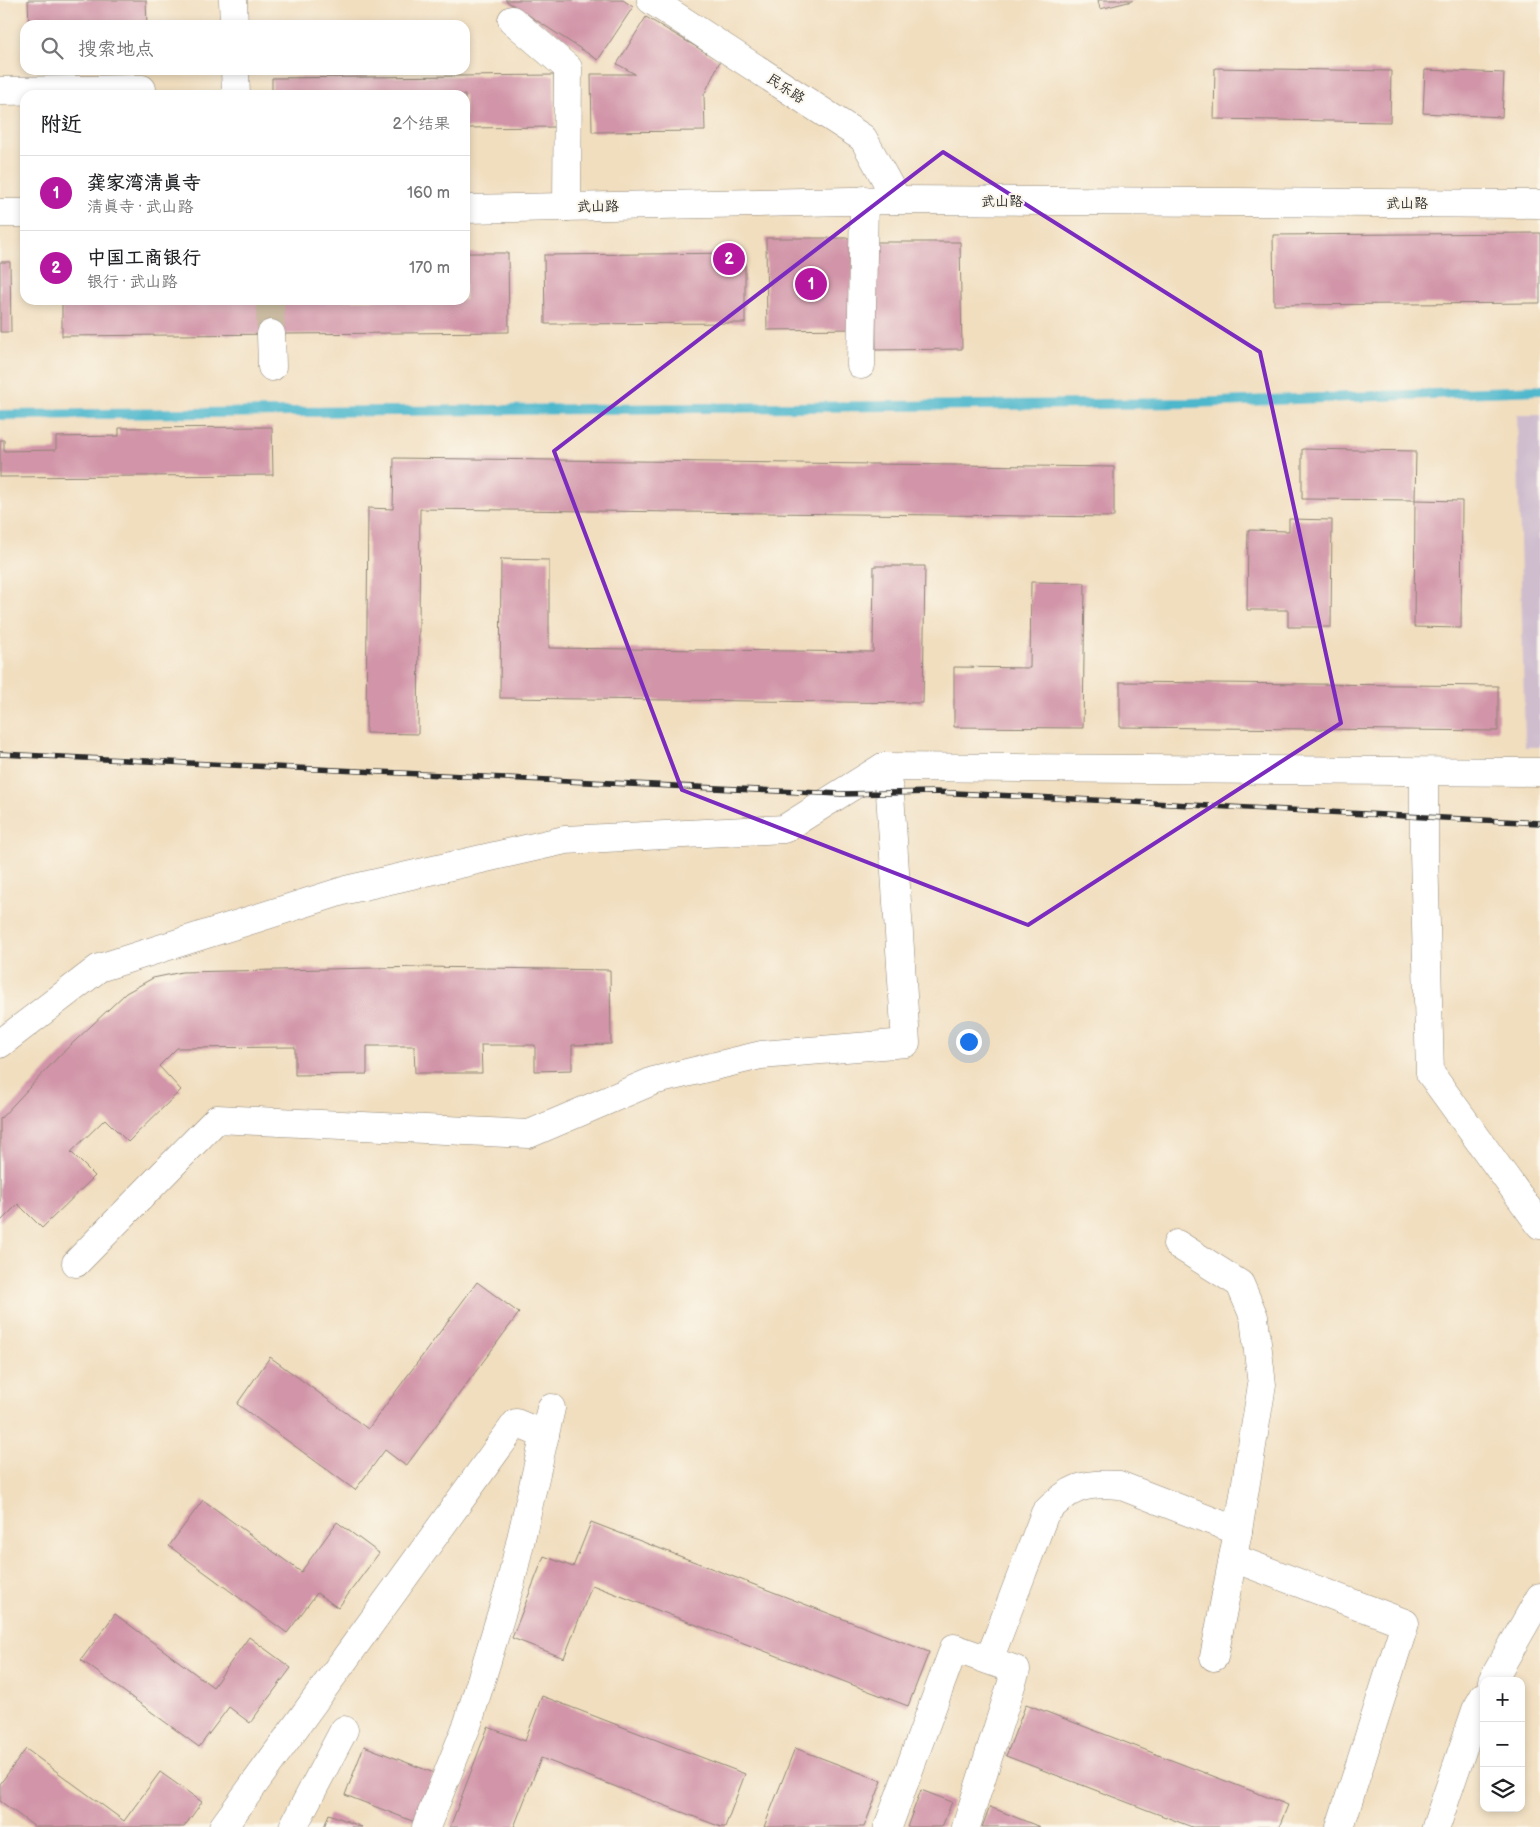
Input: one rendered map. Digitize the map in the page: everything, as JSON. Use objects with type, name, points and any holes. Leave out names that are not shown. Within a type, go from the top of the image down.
[{"type":"street","points":[[233,0],[234,20]]},
{"type":"street","name":"民乐路","points":[[651,0],[863,138],[897,200]]},
{"type":"street","points":[[512,20],[568,68],[567,206]]},
{"type":"street","points":[[235,75],[236,90]]},
{"type":"street","points":[[0,90],[142,89]]},
{"type":"street","points":[[861,365],[864,200]]},
{"type":"street","name":"武山路","points":[[470,209],[864,200],[1540,204]]},
{"type":"street","points":[[0,213],[20,213]]},
{"type":"street","points":[[271,334],[272,367]]},
{"type":"street","points":[[76,1263],[217,1119],[529,1134],[653,1081],[761,1055],[906,1043],[890,793],[884,767]]},
{"type":"street","points":[[0,1044],[99,968],[346,890],[565,840],[784,829],[884,767],[1540,772]]},
{"type":"street","points":[[1424,772],[1424,852],[1430,1073],[1540,1225]]},
{"type":"street","points":[[1177,1244],[1240,1284],[1254,1317],[1262,1385],[1238,1531],[1214,1657]]},
{"type":"street","points":[[426,1827],[468,1723],[511,1582],[551,1408]]},
{"type":"street","points":[[223,1827],[516,1422],[545,1435]]},
{"type":"street","points":[[988,1660],[1045,1513],[1059,1498],[1078,1488],[1098,1483],[1119,1485],[1238,1531]]},
{"type":"street","points":[[1233,1558],[1405,1623],[1340,1827]]},
{"type":"street","points":[[1494,1677],[1540,1597]]},
{"type":"street","points":[[888,1827],[954,1648],[1016,1670],[966,1827]]},
{"type":"street","points":[[1436,1827],[1480,1703]]},
{"type":"street","points":[[293,1827],[344,1730]]},
{"type":"highlighted area","points":[[943,152],[1260,352],[1341,723],[1028,925],[682,790],[554,451]]},
{"type":"shaded area","points":[[1517,415],[1540,415],[1540,747],[1525,747]]},
{"type":"building","points":[[28,0],[146,0],[147,20],[29,20]]},
{"type":"building","points":[[505,0],[623,0],[633,7],[598,60]]},
{"type":"building","points":[[1098,0],[1132,0],[1132,1],[1100,9]]},
{"type":"building","points":[[646,17],[720,61],[704,95],[705,131],[592,132],[591,74],[635,74],[617,64]]},
{"type":"building","points":[[1215,68],[1391,71],[1390,122],[1214,119]]},
{"type":"building","points":[[1425,70],[1504,73],[1502,117],[1423,113]]},
{"type":"building","points":[[554,75],[555,127],[470,128],[470,90],[272,90],[272,78]]},
{"type":"building","points":[[1540,233],[1540,303],[1274,305],[1273,235]]},
{"type":"building","points":[[766,238],[854,238],[855,329],[767,330]]},
{"type":"building","points":[[875,242],[960,242],[962,349],[876,350]]},
{"type":"building","points":[[470,253],[508,253],[509,332],[62,336],[62,305],[470,305]]},
{"type":"building","points":[[745,253],[745,323],[545,324],[544,255]]},
{"type":"building","points":[[0,262],[10,262],[11,332],[0,332]]},
{"type":"building","points":[[272,427],[273,475],[0,477],[0,440],[4,440],[4,451],[56,450],[56,437],[119,436],[119,428]]},
{"type":"building","points":[[1302,449],[1416,451],[1415,500],[1302,499]]},
{"type":"building","points":[[394,458],[1114,467],[1114,517],[420,509],[418,734],[366,733],[368,508],[393,509]]},
{"type":"building","points":[[1415,500],[1462,501],[1461,628],[1414,627]]},
{"type":"building","points":[[1289,519],[1332,520],[1331,627],[1288,627],[1288,610],[1247,610],[1248,530],[1289,531]]},
{"type":"building","points":[[501,559],[549,560],[549,648],[873,652],[874,566],[925,566],[923,703],[500,698]]},
{"type":"building","points":[[1031,582],[1085,583],[1083,728],[954,727],[954,667],[1030,668]]},
{"type":"building","points":[[1120,682],[1498,686],[1498,731],[1120,727]]},
{"type":"building","points":[[423,967],[610,970],[611,1044],[572,1045],[572,1070],[535,1071],[535,1045],[481,1045],[482,1073],[415,1073],[414,1046],[367,1046],[367,1074],[295,1075],[295,1047],[177,1048],[159,1066],[181,1090],[128,1142],[105,1119],[71,1152],[95,1176],[42,1228],[18,1204],[1,1221],[0,1119],[59,1056],[126,993],[153,978],[182,972]]},
{"type":"building","points":[[477,1282],[519,1313],[406,1466],[385,1450],[355,1490],[237,1404],[270,1357],[368,1429]]},
{"type":"building","points":[[203,1500],[301,1572],[337,1522],[379,1553],[338,1608],[317,1593],[287,1633],[169,1546]]},
{"type":"building","points":[[591,1522],[929,1652],[908,1706],[592,1585],[564,1658],[512,1638],[544,1556],[573,1567]]},
{"type":"building","points":[[115,1614],[213,1687],[249,1637],[291,1668],[250,1723],[229,1707],[199,1747],[81,1660]]},
{"type":"building","points":[[542,1696],[745,1774],[725,1827],[541,1758],[514,1827],[450,1827],[488,1727],[525,1741]]},
{"type":"building","points":[[1026,1704],[1288,1805],[1279,1827],[1192,1827],[1006,1756]]},
{"type":"building","points":[[364,1746],[434,1773],[415,1822],[345,1795]]},
{"type":"building","points":[[795,1748],[882,1781],[864,1827],[764,1827]]},
{"type":"building","points":[[26,1749],[124,1821],[160,1772],[202,1802],[184,1827],[35,1827],[0,1801],[0,1784]]},
{"type":"building","points":[[921,1790],[952,1802],[942,1827],[907,1827]]},
{"type":"building","points":[[990,1807],[1040,1827],[982,1827]]},
{"type":"building","points":[[329,1814],[362,1827],[324,1827]]},
{"type":"waterway","points":[[0,415],[1192,403],[1540,390]]},
{"type":"tunnel","points":[[270,305],[271,334]]},
{"type":"railway","points":[[0,754],[841,794],[935,792],[1540,823]]},
{"type":"place","name":"中国工商银行","points":[[729,259]]},
{"type":"place","name":"龚家湾清真寺","points":[[811,284]]}]
